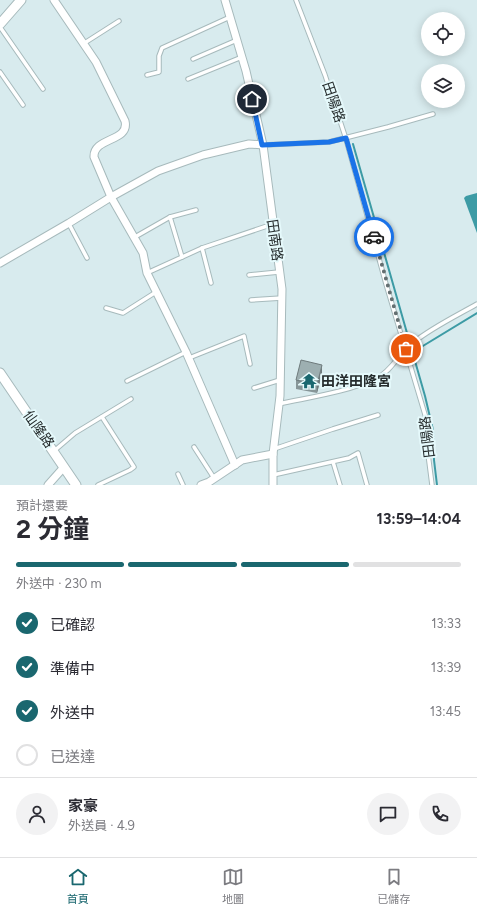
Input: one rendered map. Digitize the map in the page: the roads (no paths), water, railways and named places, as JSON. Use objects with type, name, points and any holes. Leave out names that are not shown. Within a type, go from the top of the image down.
[{"type":"street","points":[[0,24],[21,0]]},
{"type":"street","points":[[54,0],[96,62],[127,126],[121,134],[99,145],[94,152],[94,157],[111,197],[135,237],[143,254],[147,273],[187,355],[235,465]]},
{"type":"street","name":"田南路","points":[[225,0],[242,57],[262,145],[280,272],[282,298],[280,380],[279,404],[273,452],[273,485]]},
{"type":"street","points":[[0,263],[158,171],[203,155],[249,144],[262,145]]},
{"type":"street","name":"仙隆路","points":[[0,373],[76,485]]},
{"type":"street","points":[[201,485],[242,460],[273,452]]},
{"type":"street","points":[[48,485],[64,467]]},
{"type":"lane","name":"田陽路","points":[[296,0],[325,75],[346,138],[407,348],[426,418],[427,446],[431,467],[432,485]]},
{"type":"lane","points":[[147,75],[159,72],[159,56],[162,48],[230,17]]},
{"type":"lane","points":[[84,44],[119,21]]},
{"type":"lane","points":[[0,27],[43,89]]},
{"type":"lane","points":[[193,60],[237,40]]},
{"type":"lane","points":[[188,79],[242,57]]},
{"type":"lane","points":[[0,72],[23,105]]},
{"type":"lane","points":[[262,145],[329,142],[433,114]]},
{"type":"lane","points":[[135,237],[170,217],[196,210]]},
{"type":"lane","points":[[170,217],[182,257]]},
{"type":"lane","points":[[69,223],[87,258]]},
{"type":"lane","points":[[147,273],[202,248],[273,224]]},
{"type":"lane","points":[[202,248],[211,283]]},
{"type":"lane","points":[[249,275],[280,272]]},
{"type":"lane","points":[[106,308],[123,313],[156,292]]},
{"type":"lane","points":[[251,300],[282,298]]},
{"type":"lane","points":[[279,404],[359,385],[379,377],[398,360],[413,342],[477,304]]},
{"type":"lane","points":[[127,381],[187,355],[244,336],[250,364]]},
{"type":"lane","points":[[254,388],[280,380]]},
{"type":"lane","points":[[54,451],[75,433],[131,399]]},
{"type":"lane","points":[[273,452],[333,428],[378,415]]},
{"type":"lane","points":[[98,485],[130,470],[134,466],[102,417]]},
{"type":"lane","points":[[194,447],[214,478]]},
{"type":"lane","points":[[273,475],[349,458],[358,453],[367,485]]},
{"type":"lane","points":[[333,462],[340,485]]},
{"type":"lane","points":[[178,474],[183,485]]},
{"type":"water","points":[[477,193],[477,233],[464,198]]},
{"type":"waterway","points":[[353,144],[425,396],[433,430],[437,485]]},
{"type":"waterway","points":[[413,352],[477,313]]},
{"type":"place","name":"田洋田隆宮","points":[[309,381]]}]
